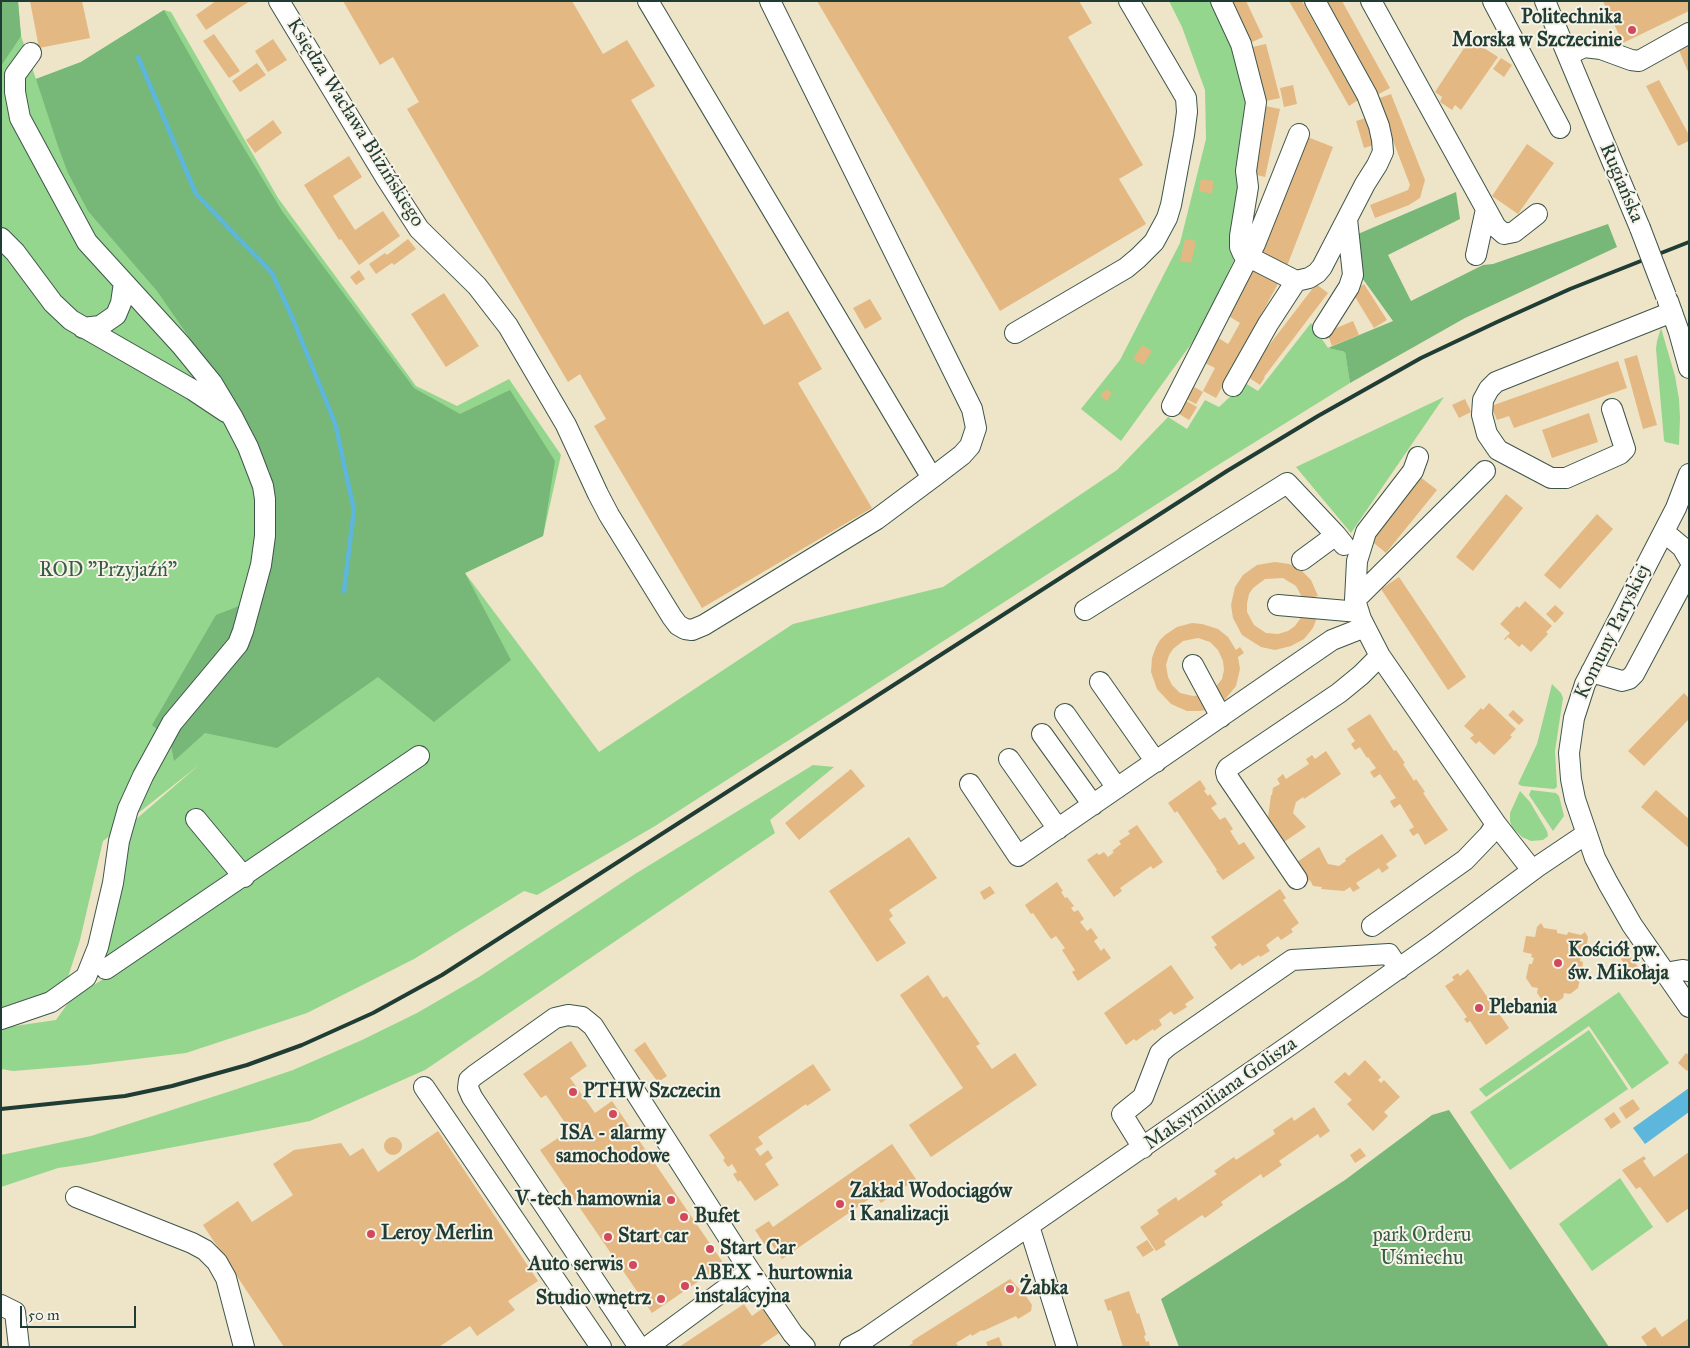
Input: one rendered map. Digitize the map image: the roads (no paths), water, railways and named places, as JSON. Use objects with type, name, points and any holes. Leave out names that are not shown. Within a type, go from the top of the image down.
[{"type":"street","name":"Księdza Wacława Blizińskiego","points":[[279,1],[419,229],[477,286],[508,326],[566,425],[598,494],[678,625],[692,630],[704,626],[877,519],[932,478]]},
{"type":"street","points":[[648,1],[932,478],[962,455],[970,446],[976,428],[972,409],[770,1]]},
{"type":"street","points":[[1015,333],[1126,268],[1154,242],[1167,218],[1185,128],[1186,98],[1129,1]]},
{"type":"street","points":[[1221,1],[1241,44],[1256,102],[1246,171],[1248,187],[1240,243],[1241,251],[1296,281],[1317,274],[1322,267],[1383,152],[1382,140],[1367,95],[1315,1]]},
{"type":"street","points":[[1371,1],[1496,227],[1504,234],[1514,232],[1537,214]]},
{"type":"street","points":[[1493,1],[1560,128]]},
{"type":"street","name":"Rugiańska","points":[[1545,1],[1640,228],[1669,304],[1684,330],[1689,368]]},
{"type":"street","points":[[1568,55],[1584,47],[1601,49],[1639,61],[1689,33]]},
{"type":"street","points":[[1,1019],[51,1002],[86,977],[98,947],[128,809],[143,776],[172,722],[238,644],[261,565],[265,527],[263,486],[248,447],[233,418],[212,383],[181,345],[88,242],[20,118],[15,92],[15,75],[31,53]]},
{"type":"street","points":[[1172,406],[1255,244],[1299,134]]},
{"type":"street","points":[[1476,255],[1486,209]]},
{"type":"street","points":[[1323,328],[1349,287],[1353,275],[1347,220]]},
{"type":"street","points":[[1,238],[15,252],[53,303],[71,320],[193,390],[233,418]]},
{"type":"street","points":[[1233,386],[1268,324],[1296,281]]},
{"type":"street","points":[[83,328],[100,326],[116,315],[121,303],[124,283]]},
{"type":"street","points":[[1612,408],[1625,449],[1620,454],[1566,478],[1550,478],[1498,450],[1486,434],[1482,414],[1483,400],[1489,389],[1496,382],[1669,304]]},
{"type":"street","points":[[1418,457],[1413,471],[1366,532],[1360,546],[1357,560],[1360,613],[1380,656],[1496,824],[1532,870]]},
{"type":"street","points":[[970,784],[1018,856],[1332,640],[1360,613],[1485,471]]},
{"type":"street","name":"Komuny Paryskiej","points":[[1689,474],[1680,499],[1664,532],[1591,672],[1576,708],[1571,729],[1569,753],[1573,790],[1579,814],[1595,858],[1618,902],[1648,950],[1689,1007]]},
{"type":"street","points":[[1085,610],[1287,483],[1336,534],[1357,560]]},
{"type":"street","points":[[1664,532],[1682,548],[1689,558]]},
{"type":"street","points":[[1302,560],[1336,534]]},
{"type":"street","points":[[1591,672],[1622,681],[1629,679],[1634,674],[1689,571]]},
{"type":"street","points":[[1278,605],[1360,613]]},
{"type":"street","points":[[1297,879],[1226,772],[1228,768],[1339,693],[1380,656]]},
{"type":"street","points":[[1193,665],[1221,717]]},
{"type":"street","points":[[1100,682],[1156,762]]},
{"type":"street","points":[[1065,714],[1117,788]]},
{"type":"street","points":[[1042,734],[1093,805]]},
{"type":"street","points":[[106,969],[244,877],[419,756]]},
{"type":"street","points":[[1009,759],[1058,829]]},
{"type":"street","points":[[196,819],[244,877]]},
{"type":"street","points":[[1372,926],[1465,860],[1489,835],[1496,824]]},
{"type":"street","name":"Maksymiliana Golisza","points":[[850,1347],[865,1339],[1143,1148],[1399,969],[1532,870],[1586,834]]},
{"type":"street","points":[[1143,1148],[1122,1114],[1143,1097],[1160,1053],[1176,1041],[1292,960],[1388,954],[1399,969]]},
{"type":"street","points":[[1665,973],[1682,970],[1689,971]]},
{"type":"street","points":[[639,1347],[472,1097],[468,1088],[469,1080],[474,1075],[555,1018],[568,1015],[582,1017],[593,1026],[750,1271],[793,1334],[805,1347]]},
{"type":"street","points":[[424,1087],[601,1347]]},
{"type":"street","points":[[76,1197],[192,1243],[205,1250],[217,1262],[226,1278],[244,1347]]},
{"type":"street","points":[[1029,1226],[1067,1347]]},
{"type":"street","points":[[647,1347],[750,1271]]},
{"type":"street","points":[[1,1305],[15,1312],[20,1347]]},
{"type":"water","points":[[1689,1088],[1689,1112],[1645,1144],[1633,1128]]},
{"type":"waterway","points":[[138,57],[196,194],[272,273],[335,423],[354,510],[344,591]]},
{"type":"railway","points":[[1,1109],[125,1096],[172,1086],[247,1065],[302,1045],[373,1013],[442,975],[1227,471],[1318,416],[1421,358],[1497,322],[1570,289],[1689,242]]},
{"type":"place","name":"Politechnika Morska w Szczecinie","points":[[1632,30]]},
{"type":"place","name":"Kościół pw. św. Mikołaja","points":[[1558,963]]},
{"type":"place","name":"Plebania","points":[[1479,1008]]},
{"type":"place","name":"PTHW Szczecin","points":[[573,1092]]},
{"type":"place","name":"ISA - alarmy samochodowe","points":[[613,1114]]},
{"type":"place","name":"V-tech hamownia","points":[[671,1200]]},
{"type":"place","name":"Zakład Wodociągów i Kanalizacji","points":[[840,1204]]},
{"type":"place","name":"Bufet","points":[[684,1217]]},
{"type":"place","name":"Leroy Merlin","points":[[371,1234]]},
{"type":"place","name":"Start car","points":[[608,1237]]},
{"type":"place","name":"Start Car","points":[[710,1249]]},
{"type":"place","name":"Auto serwis","points":[[633,1265]]},
{"type":"place","name":"ABEX - hurtownia instalacyjna","points":[[685,1286]]},
{"type":"place","name":"Żabka","points":[[1010,1289]]},
{"type":"place","name":"Studio wnętrz","points":[[661,1299]]},
{"type":"park label","name":"ROD \"Przyjaźń\"","points":[[108,571]]},
{"type":"park label","name":"park Orderu Uśmiechu","points":[[1422,1248]]}]
